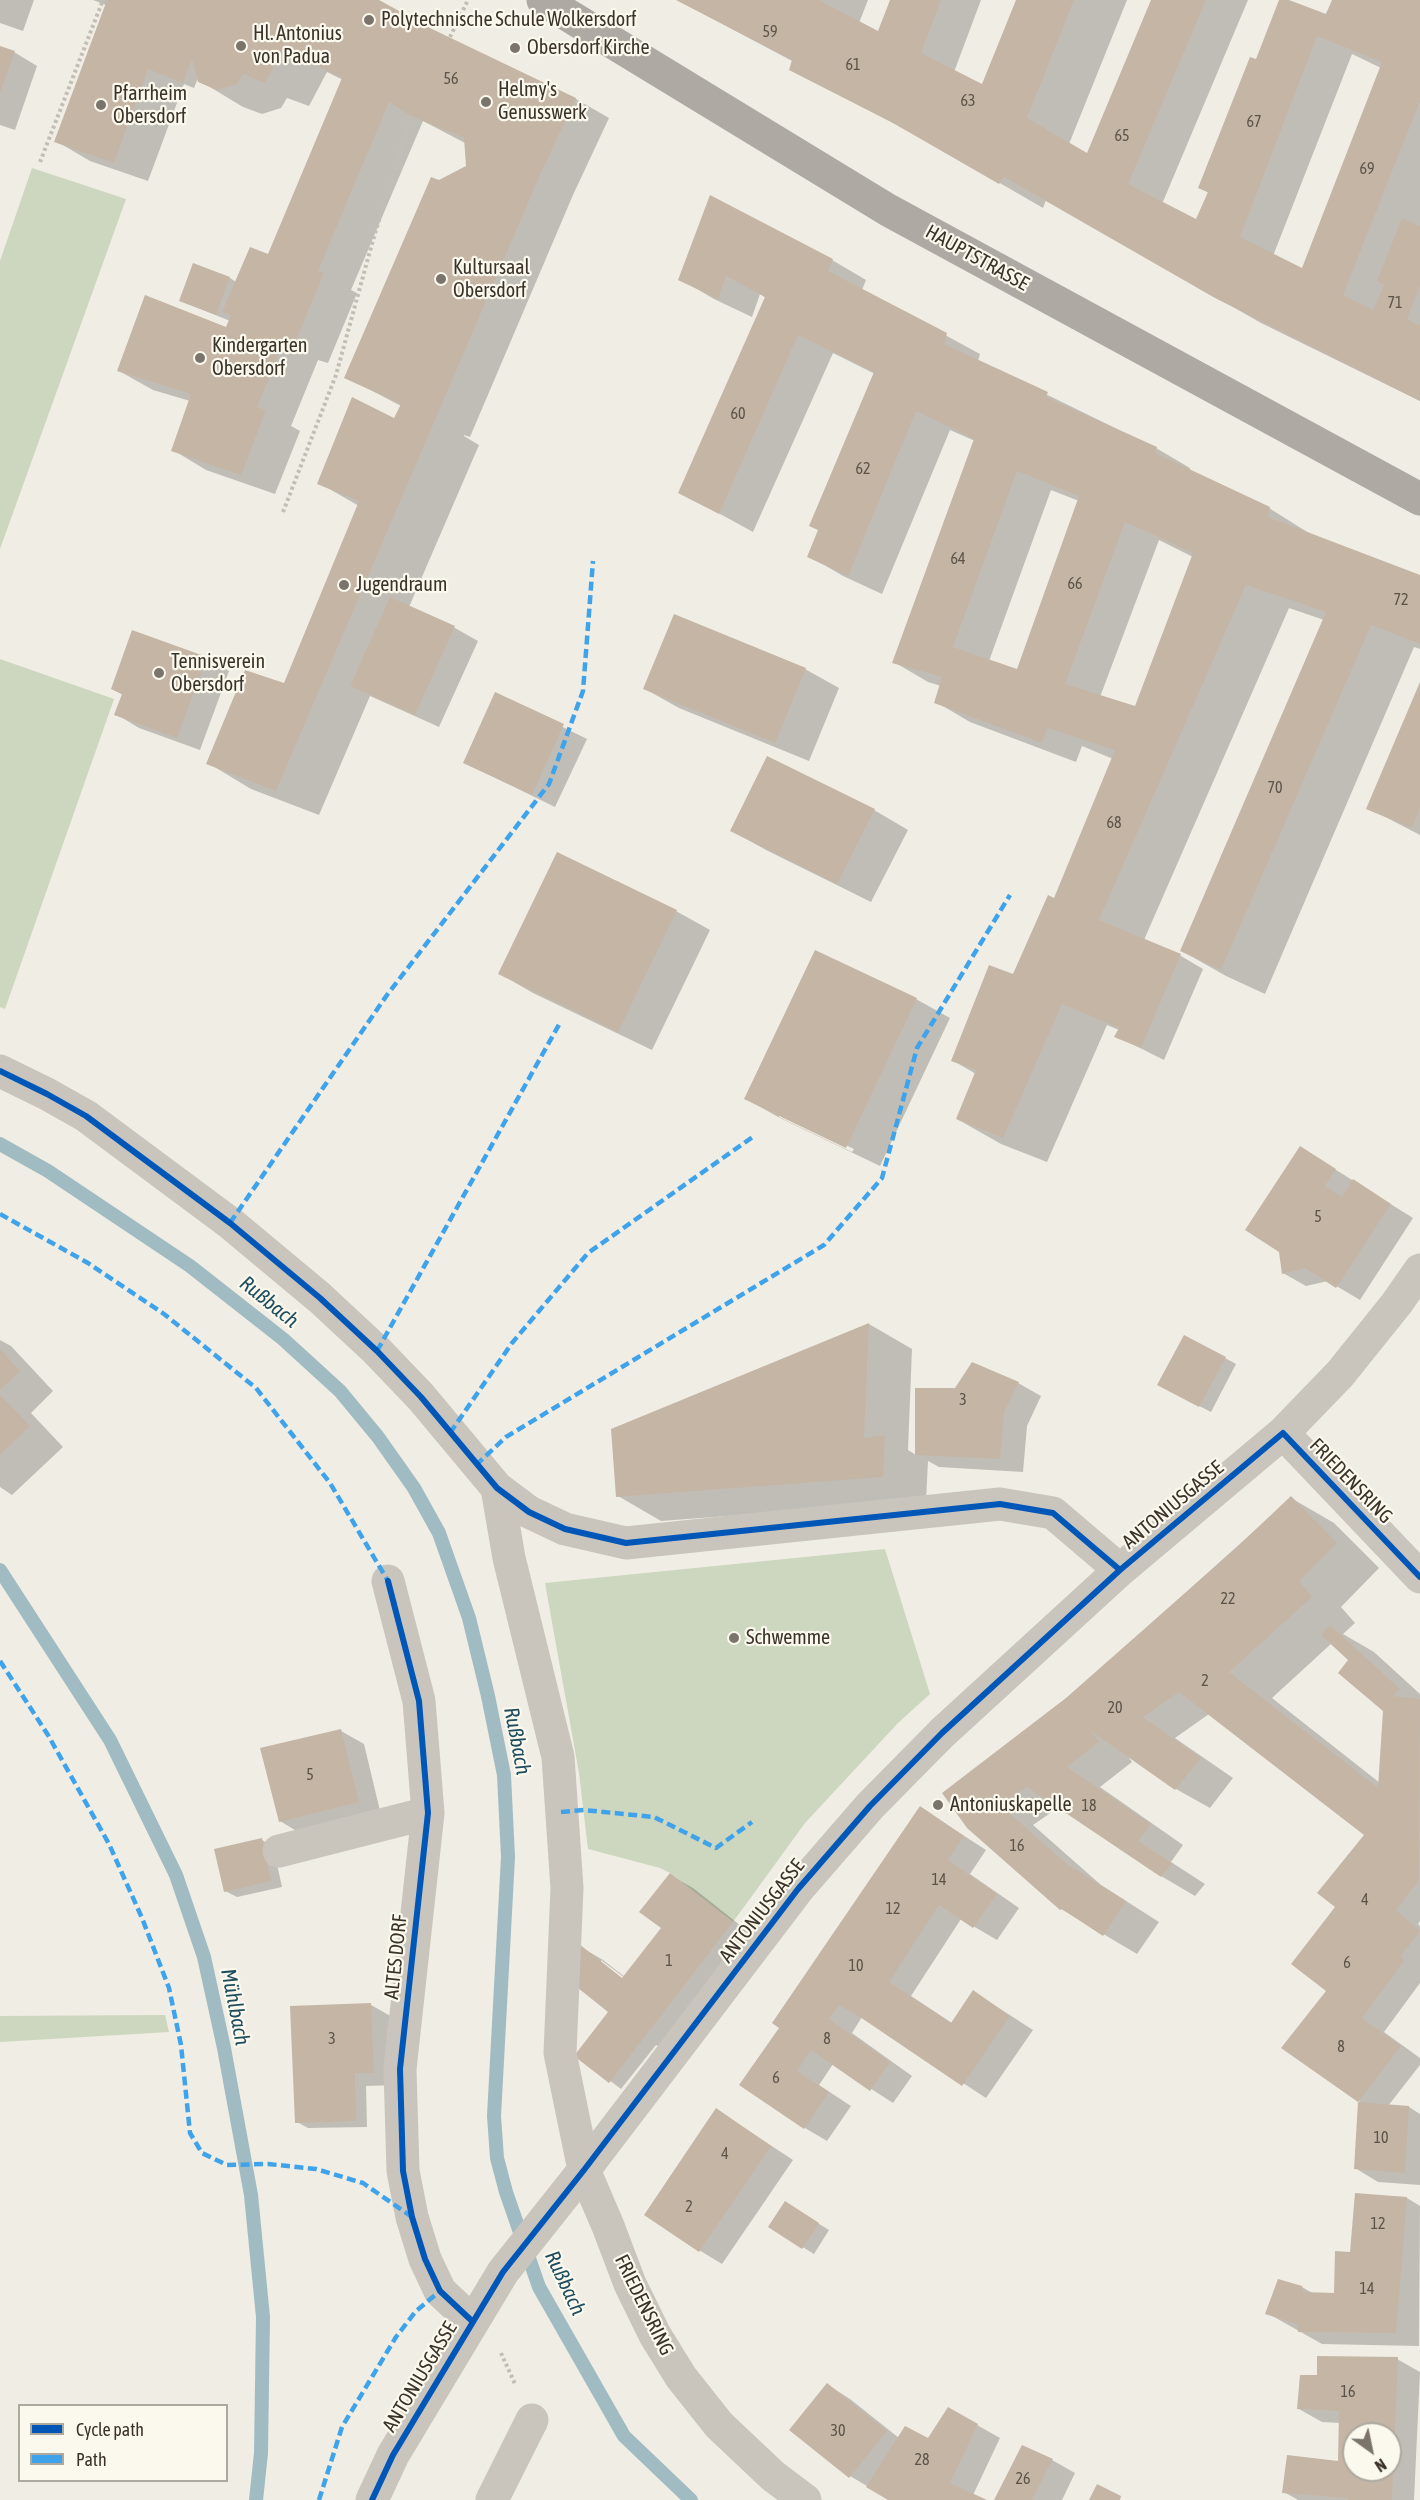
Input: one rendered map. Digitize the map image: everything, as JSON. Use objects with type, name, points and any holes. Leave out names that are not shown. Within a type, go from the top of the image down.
[{"type":"main road","name":"HAUPTSTRASSE","points":[[543,0],[888,210],[1420,499]]},
{"type":"street","points":[[0,1071],[86,1116],[230,1223],[320,1298],[377,1351],[421,1397],[496,1488],[529,1512],[565,1529],[626,1543],[1000,1504],[1053,1513],[1120,1570]]},
{"type":"street","name":"ANTONIUSGASSE","points":[[372,2500],[393,2455],[503,2272],[584,2170],[798,1889],[870,1806],[942,1733],[1120,1570],[1283,1433],[1340,1374],[1397,1303],[1420,1270]]},
{"type":"street","name":"FRIEDENSRING","points":[[1283,1433],[1420,1577]]},
{"type":"street","name":"FRIEDENSRING","points":[[496,1488],[509,1558],[558,1757],[567,1888],[560,2053],[584,2170],[630,2284],[654,2335],[681,2377],[719,2425],[773,2475],[805,2500]]},
{"type":"street","name":"ALTES DORF","points":[[388,1581],[419,1701],[428,1813],[400,2069],[403,2171],[412,2217],[425,2259],[440,2291],[472,2321]]},
{"type":"street","points":[[279,1851],[428,1813]]},
{"type":"street","points":[[492,2500],[532,2420]]},
{"type":"path","points":[[39,162],[103,0]]},
{"type":"path","points":[[450,37],[468,0]]},
{"type":"path","points":[[284,512],[336,375],[372,240],[411,116]]},
{"type":"path","points":[[472,2321],[494,2337],[532,2420]]},
{"type":"green space","points":[[32,168],[126,199],[0,549],[0,261]]},
{"type":"green space","points":[[0,659],[114,699],[5,1009],[0,1007]]},
{"type":"green space","name":"Schwemme","points":[[885,1549],[930,1694],[898,1723],[805,1823],[733,1922],[670,1873],[660,1868],[588,1849],[579,1773],[545,1583]]},
{"type":"green space","points":[[165,2015],[169,2032],[0,2042],[0,2016]]},
{"type":"building","points":[[107,0],[379,0],[432,29],[576,98],[540,175],[276,791],[206,764],[245,670],[284,683],[359,501],[317,484],[352,397],[394,418],[401,404],[344,378],[431,177],[439,180],[466,166],[464,138],[411,116],[389,102],[318,271],[324,273],[294,345],[284,341],[257,407],[266,410],[241,475],[171,451],[191,394],[117,371],[145,295],[226,327],[231,315],[222,312],[250,247],[268,254],[342,78],[283,49],[265,83],[243,74],[237,84],[217,90],[198,82],[192,59],[183,83],[148,69],[114,163],[54,142]]},
{"type":"building","points":[[676,0],[819,0],[878,31],[890,0],[941,0],[921,53],[982,84],[1016,0],[1074,0],[1027,118],[1087,153],[1151,0],[1206,0],[1128,184],[1196,219],[1208,192],[1198,188],[1250,57],[1256,59],[1279,0],[1289,0],[1326,14],[1332,0],[1420,0],[1420,101],[1343,295],[1373,310],[1384,285],[1377,281],[1402,218],[1420,226],[1420,286],[1407,319],[1420,326],[1420,401],[1215,298],[1004,177],[999,184],[893,123],[789,70],[792,60]],"holes":[[[1317,36],[1382,62],[1302,268],[1240,237]]]},
{"type":"building","points":[[0,46],[15,51],[0,93]]},
{"type":"building","points":[[710,195],[833,259],[828,271],[947,333],[944,344],[1048,392],[1046,397],[1157,447],[1155,453],[1270,507],[1268,517],[1420,575],[1420,644],[1371,625],[1221,970],[1180,951],[1326,612],[1246,585],[1099,920],[1181,954],[1141,1048],[1114,1037],[1119,1028],[1062,1004],[1003,1138],[956,1119],[976,1070],[951,1061],[989,965],[1013,974],[1048,895],[1054,898],[1115,750],[1048,728],[1042,743],[934,703],[942,677],[892,663],[974,439],[916,411],[848,576],[807,557],[818,530],[809,526],[874,372],[798,335],[719,514],[678,493],[765,297],[726,276],[718,299],[678,280]],"holes":[[[1017,471],[1079,496],[1017,669],[953,647]],[[1125,522],[1193,553],[1135,706],[1065,684]]]},
{"type":"building","points":[[193,263],[230,277],[216,315],[179,301]]},
{"type":"building","points":[[390,597],[455,626],[415,715],[350,686]]},
{"type":"building","points":[[674,614],[806,668],[775,743],[643,689]]},
{"type":"building","name":"Tennisverein Obersdorf","points":[[132,630],[207,657],[177,738],[114,715],[122,694],[111,689]]},
{"type":"building","points":[[1420,682],[1420,807],[1412,828],[1366,809]]},
{"type":"building","points":[[495,692],[564,724],[532,795],[463,763]]},
{"type":"building","points":[[767,756],[875,809],[837,884],[730,831]]},
{"type":"building","points":[[557,852],[677,910],[618,1032],[498,974]]},
{"type":"building","points":[[815,950],[917,998],[846,1148],[744,1099]]},
{"type":"building","points":[[1300,1146],[1336,1169],[1325,1186],[1342,1197],[1353,1179],[1391,1204],[1336,1288],[1305,1268],[1282,1274],[1279,1252],[1245,1230]]},
{"type":"building","points":[[869,1323],[864,1438],[885,1435],[883,1477],[616,1497],[611,1429]]},
{"type":"building","points":[[1184,1335],[1226,1357],[1199,1407],[1157,1385]]},
{"type":"building","points":[[0,1349],[20,1371],[0,1390]]},
{"type":"building","points":[[972,1362],[1019,1382],[1004,1412],[1000,1459],[915,1455],[915,1388],[955,1388]]},
{"type":"building","points":[[0,1395],[30,1426],[0,1455]]},
{"type":"building","points":[[1291,1496],[1337,1543],[1299,1581],[1312,1597],[1229,1672],[1378,1788],[1383,1711],[1338,1673],[1348,1660],[1321,1635],[1330,1625],[1400,1689],[1393,1696],[1420,1699],[1419,1880],[1396,1910],[1420,1931],[1401,1956],[1404,1961],[1362,2018],[1401,2046],[1358,2102],[1281,2048],[1326,1991],[1291,1964],[1335,1907],[1317,1893],[1364,1835],[1179,1692],[1143,1717],[1201,1758],[1175,1790],[1091,1731],[1099,1742],[1067,1767],[1151,1824],[1138,1841],[1172,1863],[1161,1877],[1027,1787],[1000,1805],[1067,1864],[1126,1901],[1103,1936],[1062,1909],[1060,1910],[967,1828],[942,1793],[1066,1698],[1235,1549]]},
{"type":"building","points":[[341,1729],[359,1802],[279,1822],[260,1748]]},
{"type":"building","points":[[920,1806],[964,1836],[948,1860],[997,1894],[973,1928],[939,1905],[889,1982],[951,2023],[973,1990],[1010,2016],[962,2086],[839,2005],[829,2019],[890,2062],[870,2091],[811,2050],[797,2071],[829,2092],[804,2129],[739,2085],[779,2028],[772,2023]]},
{"type":"building","points":[[262,1838],[271,1881],[224,1892],[214,1849]]},
{"type":"building","points":[[670,1873],[733,1922],[609,2083],[574,2056],[608,2012],[573,1984],[579,1944],[622,1978],[661,1928],[639,1912]]},
{"type":"building","points":[[371,2003],[374,2073],[355,2073],[356,2121],[295,2123],[290,2006]]},
{"type":"building","points":[[1358,2102],[1409,2106],[1405,2173],[1354,2169]]},
{"type":"building","points":[[716,2108],[771,2146],[699,2252],[644,2215]]},
{"type":"building","points":[[1355,2193],[1407,2197],[1396,2333],[1298,2332],[1297,2324],[1265,2314],[1278,2279],[1302,2286],[1303,2292],[1334,2293],[1335,2251],[1350,2252]]},
{"type":"building","points":[[785,2201],[819,2223],[802,2249],[768,2227]]},
{"type":"building","points":[[1317,2356],[1398,2357],[1395,2422],[1342,2422],[1342,2482],[1393,2482],[1392,2500],[1348,2500],[1348,2498],[1282,2493],[1287,2455],[1338,2461],[1339,2411],[1297,2409],[1300,2375],[1317,2375]]},
{"type":"building","points":[[827,2383],[887,2431],[849,2478],[789,2430]]},
{"type":"building","points":[[948,2407],[978,2424],[950,2483],[987,2500],[888,2500],[866,2487],[905,2426],[928,2438]]},
{"type":"building","points":[[1022,2445],[1053,2459],[1032,2500],[994,2500]]},
{"type":"building","points":[[1097,2484],[1121,2496],[1120,2500],[1089,2500]]},
{"type":"waterway","name":"Rußbach","points":[[0,1144],[48,1171],[190,1266],[283,1339],[340,1391],[378,1437],[414,1488],[439,1533],[469,1618],[504,1775],[508,1857],[494,2116],[497,2158],[506,2192],[539,2287],[624,2436],[691,2500]]},
{"type":"waterway","name":"Mühlbach","points":[[0,1570],[110,1740],[176,1875],[204,1957],[224,2048],[251,2195],[263,2317],[261,2453],[256,2500]]},
{"type":"marked path","points":[[230,1223],[387,995],[549,784],[583,691],[593,561]]},
{"type":"marked path","points":[[476,1465],[506,1437],[824,1245],[882,1178],[917,1048],[1010,895]]},
{"type":"marked path","points":[[377,1351],[561,1021]]},
{"type":"marked path","points":[[450,1433],[512,1343],[588,1253],[754,1136]]},
{"type":"marked path","points":[[0,1214],[88,1263],[164,1314],[256,1388],[330,1483],[388,1581]]},
{"type":"marked path","points":[[0,1661],[48,1735],[109,1844],[142,1918],[169,1988],[181,2045],[190,2133],[202,2153],[227,2165],[268,2164],[316,2169],[363,2183],[412,2217]]},
{"type":"marked path","points":[[561,1812],[584,1810],[654,1817],[716,1848],[752,1822]]},
{"type":"marked path","points":[[319,2500],[342,2427],[396,2337],[416,2311],[440,2291]]},
{"type":"cycle path","points":[[0,1071],[86,1116],[230,1223],[320,1298],[377,1351],[421,1397],[497,1488],[529,1512],[565,1529],[626,1543],[1000,1504],[1053,1513],[1120,1570]]},
{"type":"cycle path","points":[[372,2500],[393,2455],[503,2272],[584,2170],[798,1889],[870,1806],[942,1733],[1120,1570],[1283,1433],[1420,1577]]},
{"type":"cycle path","points":[[388,1581],[419,1701],[428,1813],[400,2069],[403,2171],[412,2217],[425,2259],[440,2291],[472,2321]]},
{"type":"place","name":"Polytechnische Schule Wolkersdorf","points":[[369,20]]},
{"type":"place","name":"Hl. Antonius von Padua","points":[[241,46]]},
{"type":"place","name":"Obersdorf Kirche","points":[[515,48]]},
{"type":"place","name":"Helmy's Genusswerk","points":[[486,102]]},
{"type":"place","name":"Pfarrheim Obersdorf","points":[[101,105]]},
{"type":"place","name":"Kultursaal Obersdorf","points":[[441,279]]},
{"type":"place","name":"Kindergarten Obersdorf","points":[[200,358]]},
{"type":"place","name":"Jugendraum","points":[[344,585]]},
{"type":"place","name":"Tennisverein Obersdorf","points":[[159,673]]},
{"type":"place","name":"Schwemme","points":[[734,1638]]},
{"type":"place","name":"Antoniuskapelle","points":[[938,1805]]}]
